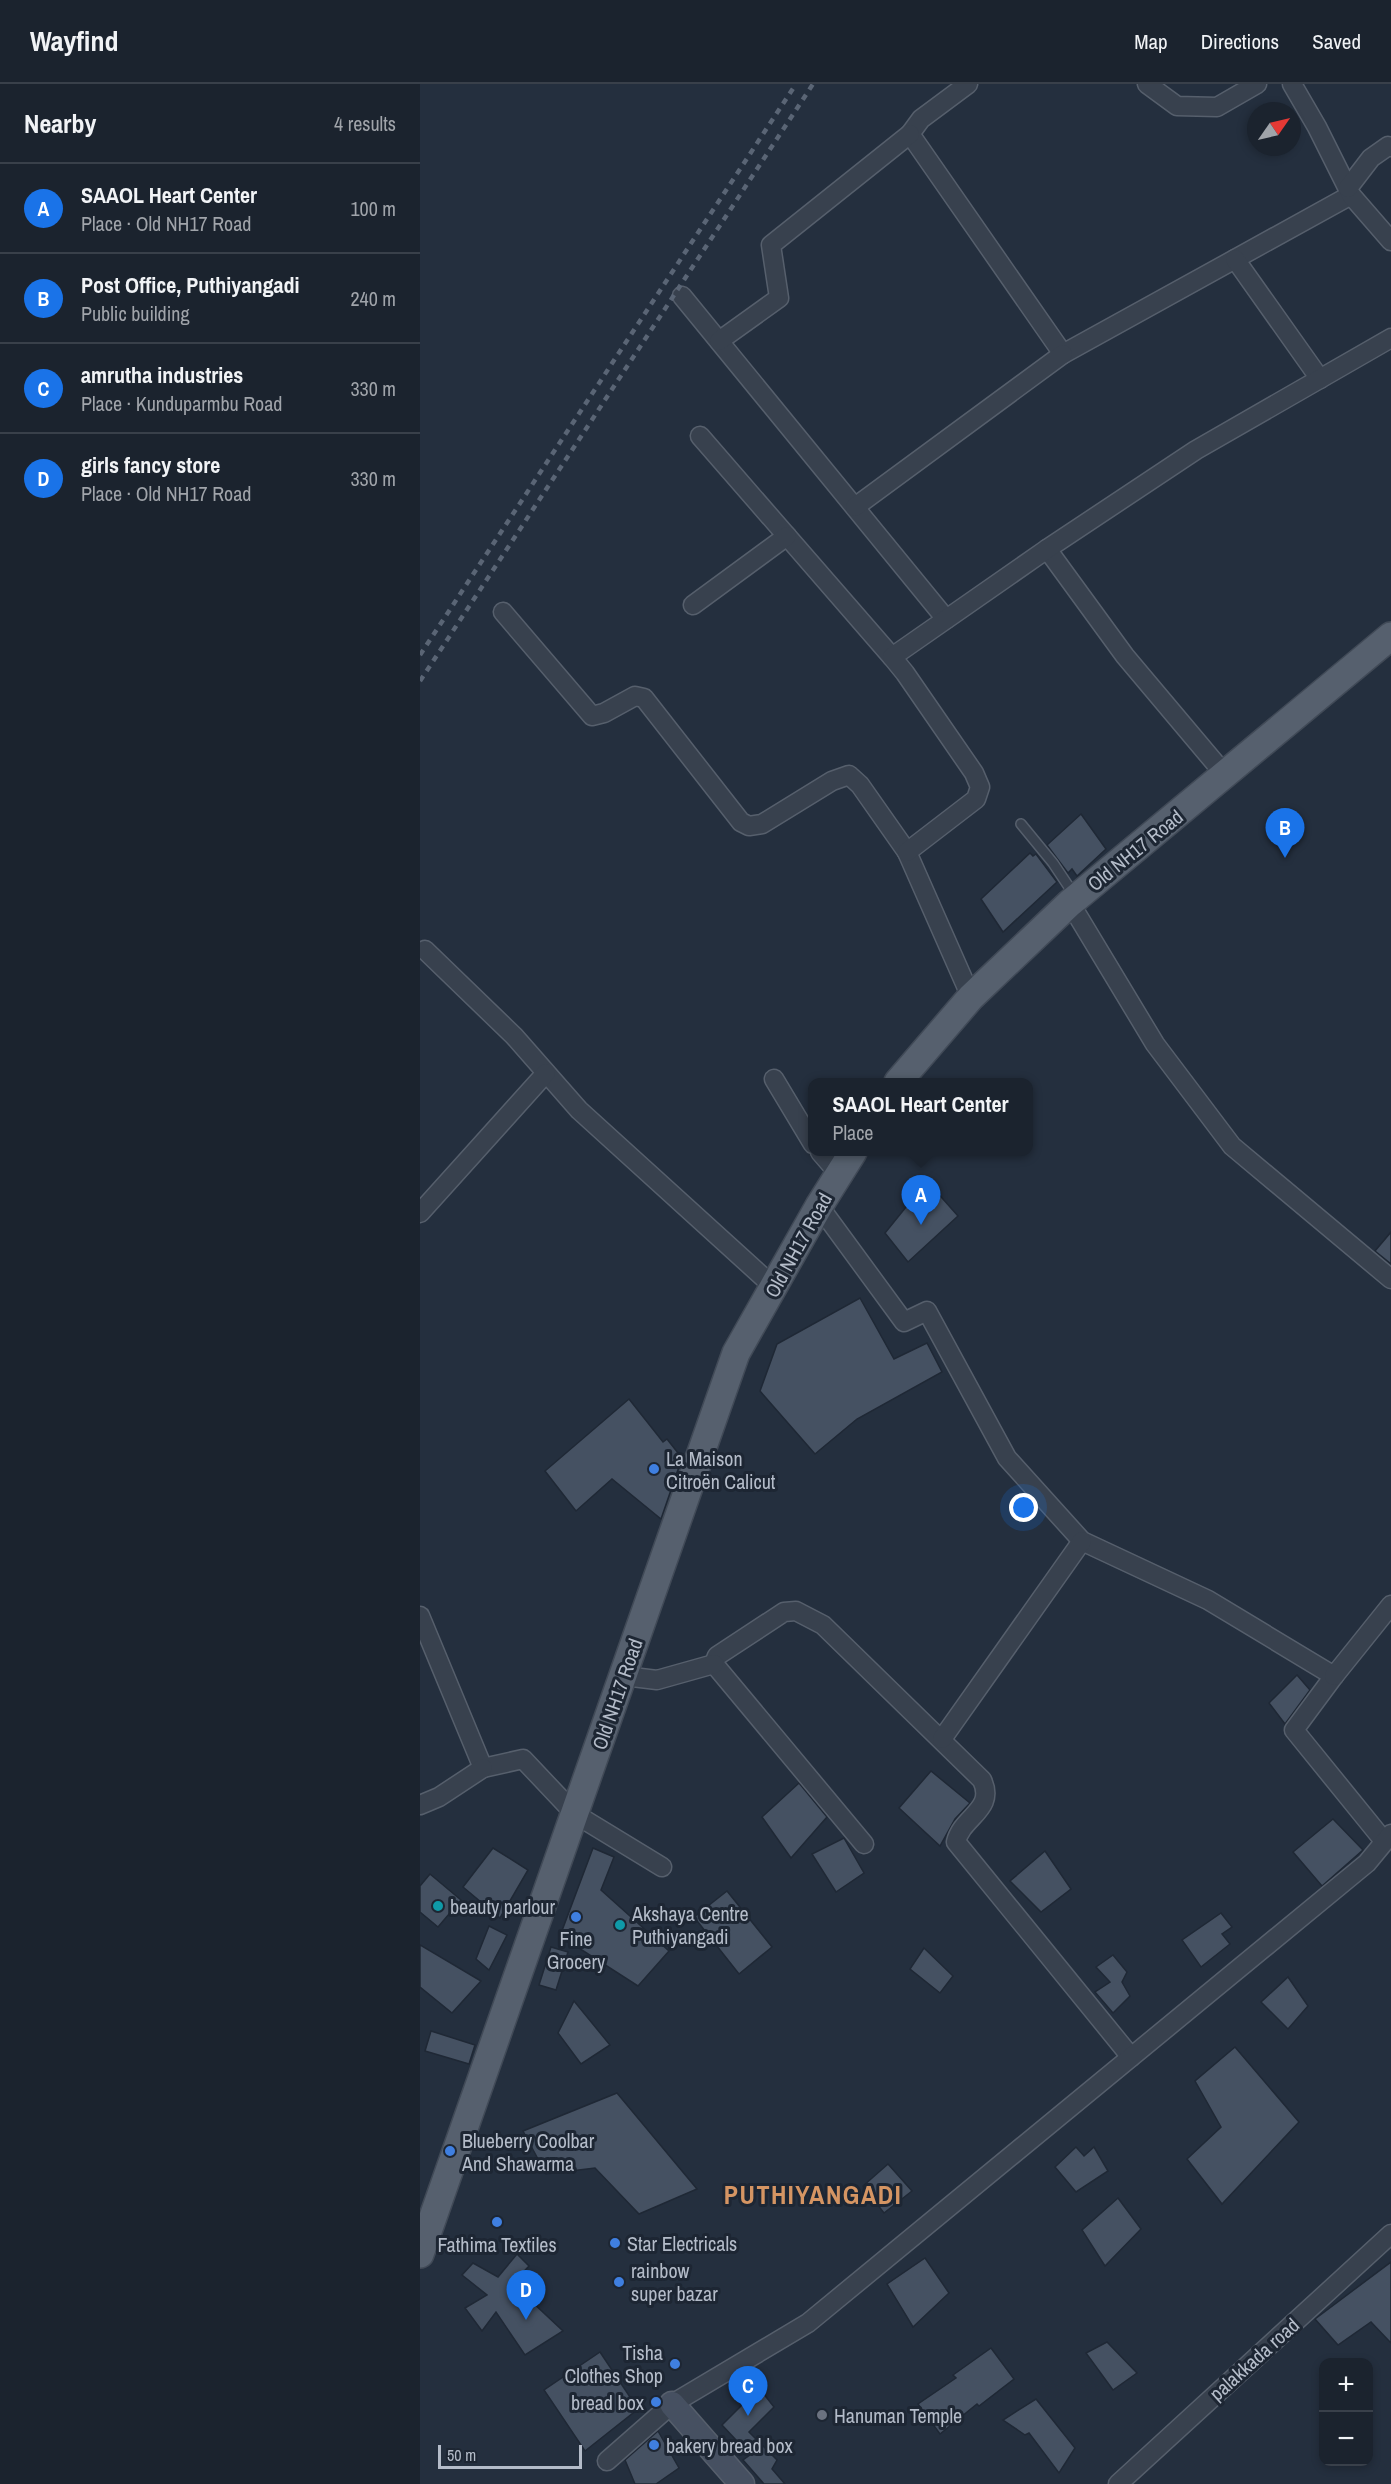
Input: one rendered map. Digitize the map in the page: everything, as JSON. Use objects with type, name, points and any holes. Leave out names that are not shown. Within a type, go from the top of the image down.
[{"type":"main road","name":"Old NH17 Road","points":[[902,1078],[971,997],[1073,901],[1226,776],[1391,636]]},
{"type":"main road","name":"Old NH17 Road","points":[[420,2254],[736,1353],[775,1288],[819,1206],[846,1163]]},
{"type":"main road","points":[[672,2404],[742,2484]]},
{"type":"street","points":[[719,341],[779,298],[771,245],[910,134],[921,119],[968,84]]},
{"type":"street","points":[[1147,84],[1177,106],[1217,107],[1257,84]]},
{"type":"street","points":[[1292,84],[1350,191],[1391,241]]},
{"type":"street","points":[[910,134],[1063,354]]},
{"type":"street","points":[[855,507],[1063,354],[1235,259],[1350,191],[1371,158],[1388,146],[1391,147]]},
{"type":"street","points":[[1235,259],[1320,379]]},
{"type":"street","points":[[682,296],[946,619]]},
{"type":"street","points":[[892,657],[1047,549],[1196,450],[1391,338]]},
{"type":"street","points":[[700,436],[892,657],[974,772],[980,787],[976,799],[907,852]]},
{"type":"street","points":[[693,605],[787,536]]},
{"type":"street","points":[[1047,549],[1125,656],[1226,776]]},
{"type":"street","points":[[503,612],[592,716],[604,713],[635,696],[644,698],[741,822],[749,826],[762,824],[832,781],[849,775],[860,785],[907,852],[971,997]]},
{"type":"street","points":[[1073,901],[1155,1044],[1232,1146],[1391,1279]]},
{"type":"street","points":[[424,950],[514,1036],[579,1110],[775,1288]]},
{"type":"street","points":[[420,1213],[546,1073]]},
{"type":"street","points":[[774,1079],[808,1136]]},
{"type":"street","points":[[829,1156],[846,1163]]},
{"type":"street","points":[[819,1206],[904,1322],[927,1311],[1007,1458],[1082,1540],[1208,1600],[1334,1676]]},
{"type":"street","points":[[942,1739],[1082,1540]]},
{"type":"street","points":[[607,2461],[672,2404],[808,2323],[1366,1863],[1387,1838],[1294,1730],[1391,1605]]},
{"type":"street","points":[[714,1664],[717,1656],[784,1612],[796,1611],[823,1625],[982,1780],[987,1790],[985,1802],[958,1834],[956,1842],[1131,2057]]},
{"type":"street","points":[[420,1616],[483,1768]]},
{"type":"street","points":[[624,1676],[657,1680],[714,1664]]},
{"type":"street","points":[[714,1664],[864,1844]]},
{"type":"street","points":[[420,1805],[439,1797],[483,1768],[523,1758],[575,1814],[662,1868]]},
{"type":"street","name":"palakkada road","points":[[1118,2484],[1391,2234]]},
{"type":"lane","points":[[1021,824],[1053,863],[1073,901]]},
{"type":"building","points":[[1081,814],[1106,849],[1077,876],[1072,869],[1068,873],[1047,845]]},
{"type":"building","points":[[1030,853],[1033,856],[1036,854],[1057,882],[1003,932],[981,899]]},
{"type":"building","points":[[927,1181],[958,1216],[908,1262],[885,1233]]},
{"type":"building","points":[[1391,1232],[1391,1264],[1375,1251]]},
{"type":"building","points":[[860,1298],[894,1359],[927,1343],[942,1372],[857,1419],[815,1454],[760,1391],[777,1344]]},
{"type":"building","points":[[629,1399],[663,1442],[667,1439],[682,1458],[661,1519],[612,1479],[576,1511],[545,1471]]},
{"type":"building","points":[[1297,1675],[1310,1690],[1285,1724],[1269,1703]]},
{"type":"building","points":[[931,1771],[970,1803],[955,1819],[940,1846],[899,1808]]},
{"type":"building","points":[[799,1783],[827,1817],[791,1858],[762,1817]]},
{"type":"building","points":[[1333,1819],[1363,1850],[1322,1886],[1293,1852]]},
{"type":"building","points":[[844,1838],[864,1873],[836,1892],[812,1854]]},
{"type":"building","points":[[493,1848],[528,1870],[500,1918],[463,1887]]},
{"type":"building","points":[[593,1848],[614,1857],[601,1890],[669,1951],[638,1986],[560,1936]]},
{"type":"building","points":[[1045,1851],[1071,1889],[1041,1912],[1010,1881]]},
{"type":"building","name":"beauty parlour","points":[[430,1874],[461,1900],[438,1927],[420,1912],[420,1886]]},
{"type":"building","points":[[727,1891],[772,1947],[739,1974],[694,1917]]},
{"type":"building","points":[[1221,1913],[1232,1927],[1222,1934],[1230,1944],[1201,1967],[1182,1940]]},
{"type":"building","points":[[489,1926],[507,1935],[489,1970],[476,1959]]},
{"type":"building","points":[[420,1945],[481,1981],[452,2013],[420,1987]]},
{"type":"building","points":[[551,1947],[568,1952],[556,1990],[539,1985]]},
{"type":"building","points":[[924,1948],[953,1976],[940,1993],[910,1969]]},
{"type":"building","points":[[1113,1955],[1127,1972],[1122,1982],[1130,1996],[1113,2013],[1095,1992],[1110,1982],[1096,1967]]},
{"type":"building","points":[[1288,1977],[1308,2006],[1288,2029],[1261,2002]]},
{"type":"building","points":[[574,2001],[610,2045],[581,2064],[558,2033]]},
{"type":"building","points":[[431,2031],[475,2045],[469,2064],[425,2051]]},
{"type":"building","points":[[1235,2047],[1299,2122],[1222,2204],[1187,2159],[1221,2127],[1195,2081]]},
{"type":"building","points":[[617,2093],[697,2189],[639,2214],[595,2168],[546,2174],[523,2131]]},
{"type":"building","points":[[1076,2147],[1084,2156],[1094,2147],[1108,2171],[1076,2192],[1055,2167]]},
{"type":"building","points":[[888,2164],[912,2191],[884,2213],[863,2186]]},
{"type":"building","points":[[1118,2198],[1141,2229],[1105,2266],[1082,2230]]},
{"type":"building","points":[[517,2254],[529,2266],[514,2282],[514,2285],[563,2331],[525,2355],[496,2312],[482,2331],[465,2308],[487,2295],[462,2275],[473,2263],[498,2277]]},
{"type":"building","points":[[925,2258],[949,2293],[913,2327],[887,2284]]},
{"type":"building","points":[[1391,2262],[1391,2343],[1371,2322],[1338,2345],[1315,2319]]},
{"type":"building","points":[[1107,2342],[1137,2373],[1113,2390],[1086,2353]]},
{"type":"building","points":[[991,2348],[1014,2379],[979,2406],[977,2404],[940,2434],[918,2404],[956,2378],[953,2375]]},
{"type":"building","points":[[600,2352],[638,2409],[585,2451],[544,2390]]},
{"type":"building","points":[[759,2388],[774,2407],[749,2432],[777,2460],[772,2469],[785,2484],[764,2484],[743,2460],[750,2455],[722,2425]]},
{"type":"building","points":[[1036,2399],[1075,2448],[1059,2473],[1029,2433],[1025,2435],[1003,2420]]},
{"type":"building","name":"bakery bread box","points":[[658,2431],[679,2468],[656,2484],[635,2484],[625,2460]]},
{"type":"railway","points":[[420,655],[796,84]]},
{"type":"railway","points":[[420,681],[813,84]]},
{"type":"place","name":"Post Office, Puthiyangadi","points":[[1285,858]]},
{"type":"place","name":"SAAOL Heart Center","points":[[921,1225]]},
{"type":"place","name":"La Maison Citroën Calicut","points":[[654,1469]]},
{"type":"place","name":"beauty parlour","points":[[438,1906]]},
{"type":"place","name":"Fine Grocery","points":[[576,1917]]},
{"type":"place","name":"Akshaya Centre Puthiyangadi","points":[[620,1925]]},
{"type":"place","name":"Blueberry Coolbar And Shawarma","points":[[450,2151]]},
{"type":"place","name":"Fathima Textiles","points":[[497,2222]]},
{"type":"place","name":"Star Electricals","points":[[615,2243]]},
{"type":"place","name":"rainbow super bazar","points":[[619,2282]]},
{"type":"place","name":"girls fancy store","points":[[526,2320]]},
{"type":"place","name":"Tisha Clothes Shop","points":[[675,2364]]},
{"type":"place","name":"bread box","points":[[656,2402]]},
{"type":"place","name":"Hanuman Temple","points":[[822,2415]]},
{"type":"place","name":"amrutha industries","points":[[748,2416]]},
{"type":"place","name":"bakery bread box","points":[[654,2445]]},
{"type":"district","name":"PUTHIYANGADI","points":[[813,2194]]}]
